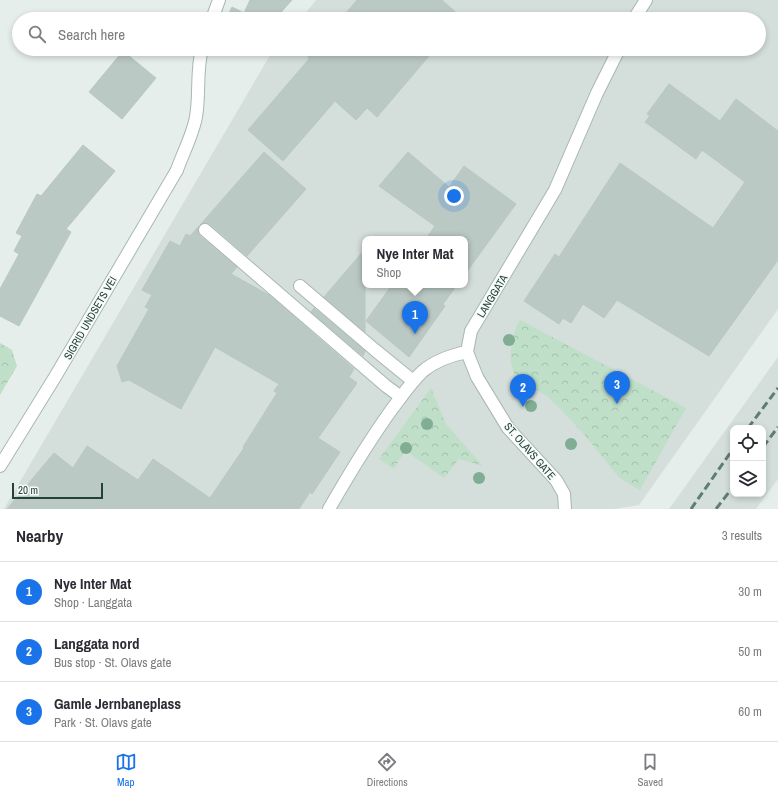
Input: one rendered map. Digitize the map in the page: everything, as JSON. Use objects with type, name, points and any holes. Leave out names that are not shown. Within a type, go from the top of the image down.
[{"type":"street","points":[[215,12],[219,0]]},
{"type":"street","points":[[638,12],[646,0]]},
{"type":"street","name":"SIGRID UNDSETS VEI","points":[[0,466],[55,377],[177,170],[196,118],[199,88],[198,62],[200,56]]},
{"type":"street","name":"LANGGATA","points":[[468,352],[471,331],[555,190],[597,93],[616,56]]},
{"type":"street","points":[[205,230],[380,381],[401,397]]},
{"type":"street","points":[[300,286],[374,350],[413,381]]},
{"type":"street","points":[[329,509],[355,463],[413,381],[424,370],[433,365],[454,354],[468,352]]},
{"type":"street","name":"ST. OLAVS GATE","points":[[468,352],[477,377],[508,428],[556,480],[564,494],[565,509]]},
{"type":"shaded area","points":[[316,0],[778,0],[778,309],[639,505],[614,509],[4,509],[269,57],[766,56],[766,12],[307,12]]},
{"type":"shaded area","points":[[778,357],[778,479],[766,495],[766,425],[730,425],[730,497],[765,497],[756,509],[669,509]]},
{"type":"green space","points":[[520,320],[686,408],[640,490],[617,475],[579,428],[548,397],[517,378],[512,367],[511,345]]},
{"type":"green space","points":[[0,343],[12,350],[17,366],[0,395]]},
{"type":"green space","points":[[431,388],[446,424],[483,466],[459,459],[444,478],[405,450],[394,469],[379,459]]},
{"type":"building","points":[[250,0],[292,0],[281,12],[244,12]]},
{"type":"building","points":[[357,0],[442,0],[455,12],[347,12]]},
{"type":"building","points":[[232,7],[242,12],[230,12]]},
{"type":"building","points":[[119,56],[129,56],[156,78],[122,119],[89,92]]},
{"type":"building","points":[[429,56],[377,117],[367,108],[356,120],[335,101],[283,161],[248,130],[309,59],[308,57]]},
{"type":"building","points":[[669,84],[720,121],[736,99],[778,131],[778,260],[709,356],[617,300],[604,318],[583,304],[571,323],[563,318],[559,324],[524,301],[555,254],[559,257],[620,163],[713,228],[745,182],[702,150],[696,159],[645,122],[650,116],[647,114]]},
{"type":"building","points":[[83,145],[115,171],[66,229],[71,232],[19,326],[0,316],[0,289],[19,254],[14,251],[22,236],[16,233],[37,194],[41,196]]},
{"type":"building","points":[[264,152],[306,189],[247,256],[210,224],[206,223],[200,225]]},
{"type":"building","points":[[408,152],[449,187],[464,166],[516,204],[468,270],[468,236],[428,236],[435,226],[379,186]]},
{"type":"building","points":[[199,226],[198,232],[200,236],[237,267],[231,274],[269,295],[354,369],[349,377],[357,383],[318,438],[340,452],[312,494],[310,492],[299,509],[7,509],[54,453],[73,468],[87,446],[138,480],[153,459],[210,498],[244,448],[243,447],[277,393],[274,391],[279,384],[215,347],[181,409],[129,380],[122,382],[117,366],[149,309],[145,307],[152,295],[142,290],[170,241],[180,246],[186,234],[190,236]]},
{"type":"building","points":[[362,253],[362,288],[365,288],[365,332],[324,297]]},
{"type":"building","points":[[390,288],[455,288],[443,304],[445,306],[409,357],[366,321]]},
{"type":"building","points":[[314,308],[365,351],[363,356],[311,312]]},
{"type":"railway","points":[[750,425],[778,388]]},
{"type":"railway","points":[[766,443],[778,427]]},
{"type":"railway","points":[[691,509],[730,453]]},
{"type":"railway","points":[[716,509],[730,491]]},
{"type":"place","name":"Nye Inter Mat","points":[[415,334]]},
{"type":"place","name":"Gamle Jernbaneplass","points":[[617,404]]},
{"type":"place","name":"Langgata nord","points":[[523,407]]}]
